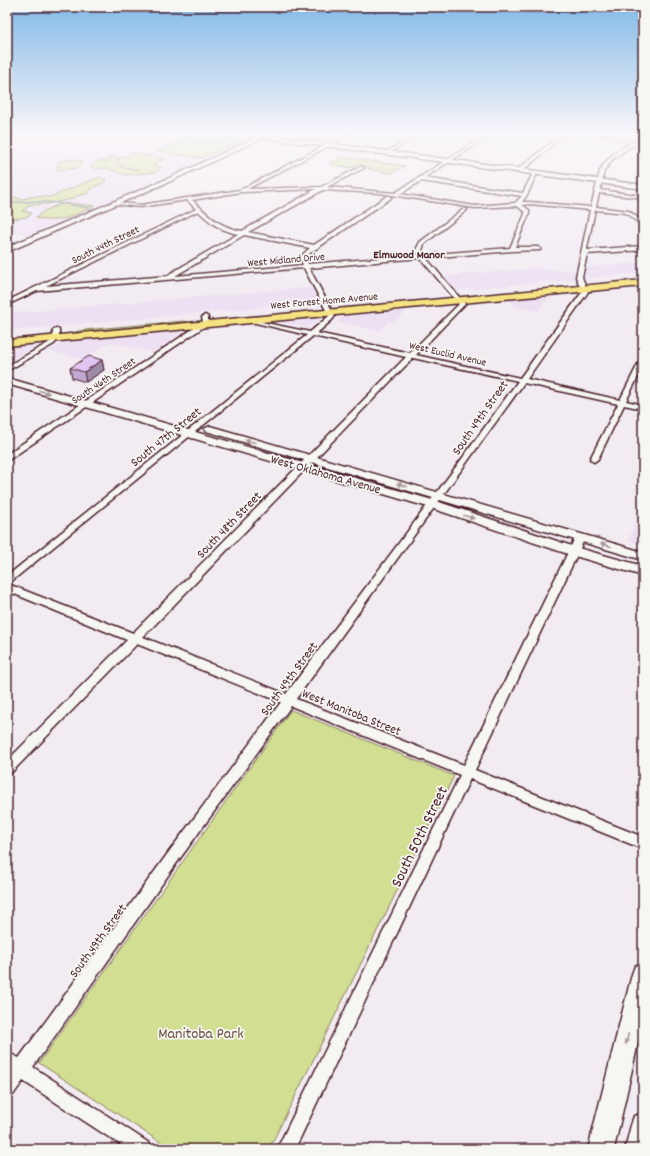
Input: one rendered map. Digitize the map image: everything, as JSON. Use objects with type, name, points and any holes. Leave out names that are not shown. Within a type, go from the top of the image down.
[{"type":"main road","points":[[7,256],[149,189]]},
{"type":"main road","points":[[7,250],[114,205]]},
{"type":"main road","name":"West Forest Home Avenue","points":[[7,342],[56,334],[583,285],[643,276]]},
{"type":"main road","name":"West Forest Home Avenue","points":[[583,285],[643,283]]},
{"type":"main road","name":"West Forest Home Avenue","points":[[205,320],[249,320],[328,309]]},
{"type":"main road","name":"West Forest Home Avenue","points":[[7,334],[56,334]]},
{"type":"main road","name":"West Oklahoma Avenue","points":[[7,372],[97,397],[302,466],[580,538],[643,556]]},
{"type":"main road","name":"West Oklahoma Avenue","points":[[7,381],[87,404],[311,458],[436,500],[573,550],[643,571]]},
{"type":"main road","points":[[598,558],[643,564]]},
{"type":"main road","points":[[601,1149],[643,974]]},
{"type":"main road","points":[[638,1149],[643,1125]]},
{"type":"street","points":[[241,192],[245,189]]},
{"type":"street","points":[[114,205],[141,208],[241,192],[277,189]]},
{"type":"street","points":[[169,279],[173,274],[322,189]]},
{"type":"street","points":[[332,189],[475,207],[530,203],[627,212],[643,224]]},
{"type":"street","points":[[328,309],[306,267],[303,257],[314,247],[403,189]]},
{"type":"street","points":[[489,189],[525,194]]},
{"type":"street","points":[[189,200],[253,194],[317,192],[358,193],[392,196],[465,209],[504,210],[513,208],[522,200],[527,189]]},
{"type":"street","points":[[583,285],[579,278],[585,252],[584,248],[598,191],[643,198]]},
{"type":"street","points":[[189,200],[215,224],[242,234],[314,247]]},
{"type":"street","points":[[512,249],[527,214],[527,211],[517,204]]},
{"type":"street","points":[[457,297],[422,257],[419,250],[421,245],[465,209]]},
{"type":"street","name":"South 44th Street","points":[[7,303],[199,210]]},
{"type":"street","points":[[585,252],[643,248]]},
{"type":"street","name":"West Midland Drive","points":[[36,289],[512,249],[538,249]]},
{"type":"street","name":"South 49th Street","points":[[7,1089],[14,1065],[176,853],[436,500],[585,292],[583,285]]},
{"type":"street","name":"South 48th Street","points":[[7,769],[462,304],[457,297]]},
{"type":"street","name":"South 47th Street","points":[[7,581],[330,319],[332,316],[328,309]]},
{"type":"street","name":"South 46th Street","points":[[7,458],[87,404],[205,320]]},
{"type":"street","name":"West Euclid Avenue","points":[[249,320],[643,407]]},
{"type":"street","points":[[7,369],[52,343],[56,334]]},
{"type":"street","points":[[594,459],[643,360]]},
{"type":"street","name":"South 50th Street","points":[[286,1149],[580,538]]},
{"type":"street","name":"West Manitoba Street","points":[[7,587],[643,843]]},
{"type":"street","points":[[14,1065],[143,1149]]},
{"type":"shaded area","points":[[7,189],[139,189],[33,235],[7,230]]},
{"type":"shaded area","points":[[643,262],[643,273],[446,291],[434,277],[536,268],[576,271],[577,268]]},
{"type":"shaded area","points":[[313,287],[319,302],[7,331],[7,312],[12,313]]},
{"type":"shaded area","points":[[551,295],[538,311],[515,306],[508,299]]},
{"type":"shaded area","points":[[409,309],[395,322],[389,322],[379,331],[336,322],[345,315]]},
{"type":"shaded area","points":[[321,318],[308,328],[280,322]]},
{"type":"shaded area","points":[[186,330],[153,353],[110,342],[82,359],[49,351],[65,341]]},
{"type":"shaded area","points":[[40,344],[7,362],[7,347]]},
{"type":"shaded area","points":[[640,511],[643,512],[643,545],[628,540]]},
{"type":"green space","points":[[70,189],[92,189],[87,194],[77,196],[73,199],[47,204],[28,205],[26,209],[22,211],[32,213],[30,215],[20,218],[7,218],[7,196],[22,199],[36,196],[50,197]]},
{"type":"green space","points":[[68,203],[94,206],[66,218],[44,220],[36,218],[42,212]]},
{"type":"green space","points":[[183,321],[188,322],[68,334],[83,330]]},
{"type":"green space","name":"Manitoba Park","points":[[291,710],[454,776],[269,1149],[171,1149],[39,1063]]},
{"type":"building","points":[[89,356],[102,360],[84,372],[70,368]]},
{"type":"waterway","points":[[7,203],[28,201],[48,202],[89,208]]},
{"type":"district","name":"Elmwood Manor","points":[[409,254]]}]
